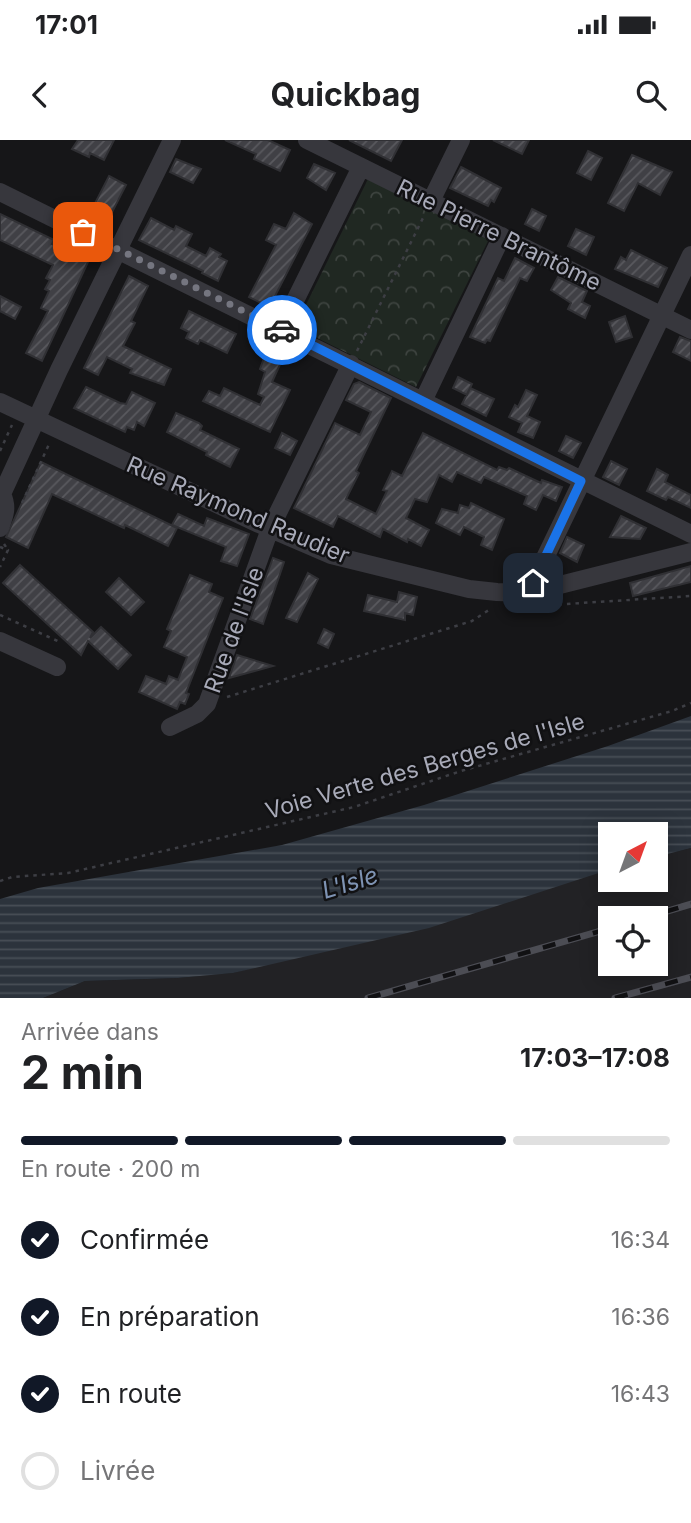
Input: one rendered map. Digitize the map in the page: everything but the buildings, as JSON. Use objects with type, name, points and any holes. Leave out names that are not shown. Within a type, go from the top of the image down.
[{"type":"street","points":[[1,526],[6,503],[1,495],[172,140]]},
{"type":"street","name":"Rue Pierre Brantôme","points":[[307,140],[691,330]]},
{"type":"street","points":[[431,201],[461,140]]},
{"type":"street","points":[[281,330],[361,166]]},
{"type":"street","points":[[0,192],[691,534]]},
{"type":"street","points":[[423,401],[502,236]]},
{"type":"street","points":[[528,593],[691,255]]},
{"type":"street","name":"Rue de l'Isle","points":[[170,727],[208,704],[271,529],[351,364]]},
{"type":"street","name":"Rue Raymond Raudier","points":[[0,402],[331,555],[469,589],[528,593],[691,552]]},
{"type":"street","points":[[0,640],[57,667]]},
{"type":"path","points":[[351,364],[431,201]]},
{"type":"path","points":[[0,547],[8,550],[0,567]]},
{"type":"path","points":[[208,704],[472,621],[494,607],[497,592]]},
{"type":"path","points":[[544,606],[691,596]]},
{"type":"path","points":[[0,615],[62,643]]},
{"type":"path","name":"Voie Verte des Berges de l'Isle","points":[[0,881],[12,877],[68,873],[354,807],[461,771],[672,711],[691,703]]},
{"type":"shaded area","points":[[691,848],[691,998],[43,998],[85,981],[233,973],[598,873],[598,892],[668,892],[668,854]]},
{"type":"green space","points":[[368,179],[489,239],[416,387],[295,327]]},
{"type":"water","name":"L'Isle","points":[[691,716],[691,848],[668,854],[668,822],[598,822],[598,873],[429,928],[233,973],[85,981],[43,998],[0,998],[0,899],[38,888],[282,845],[424,805],[608,746]]},
{"type":"railway","points":[[668,911],[691,904]]},
{"type":"railway","points":[[368,998],[598,932]]},
{"type":"railway","points":[[615,998],[691,977]]},
{"type":"way so far","points":[[83,232],[282,330]]},
{"type":"route","points":[[282,330],[581,481],[533,583]]}]
